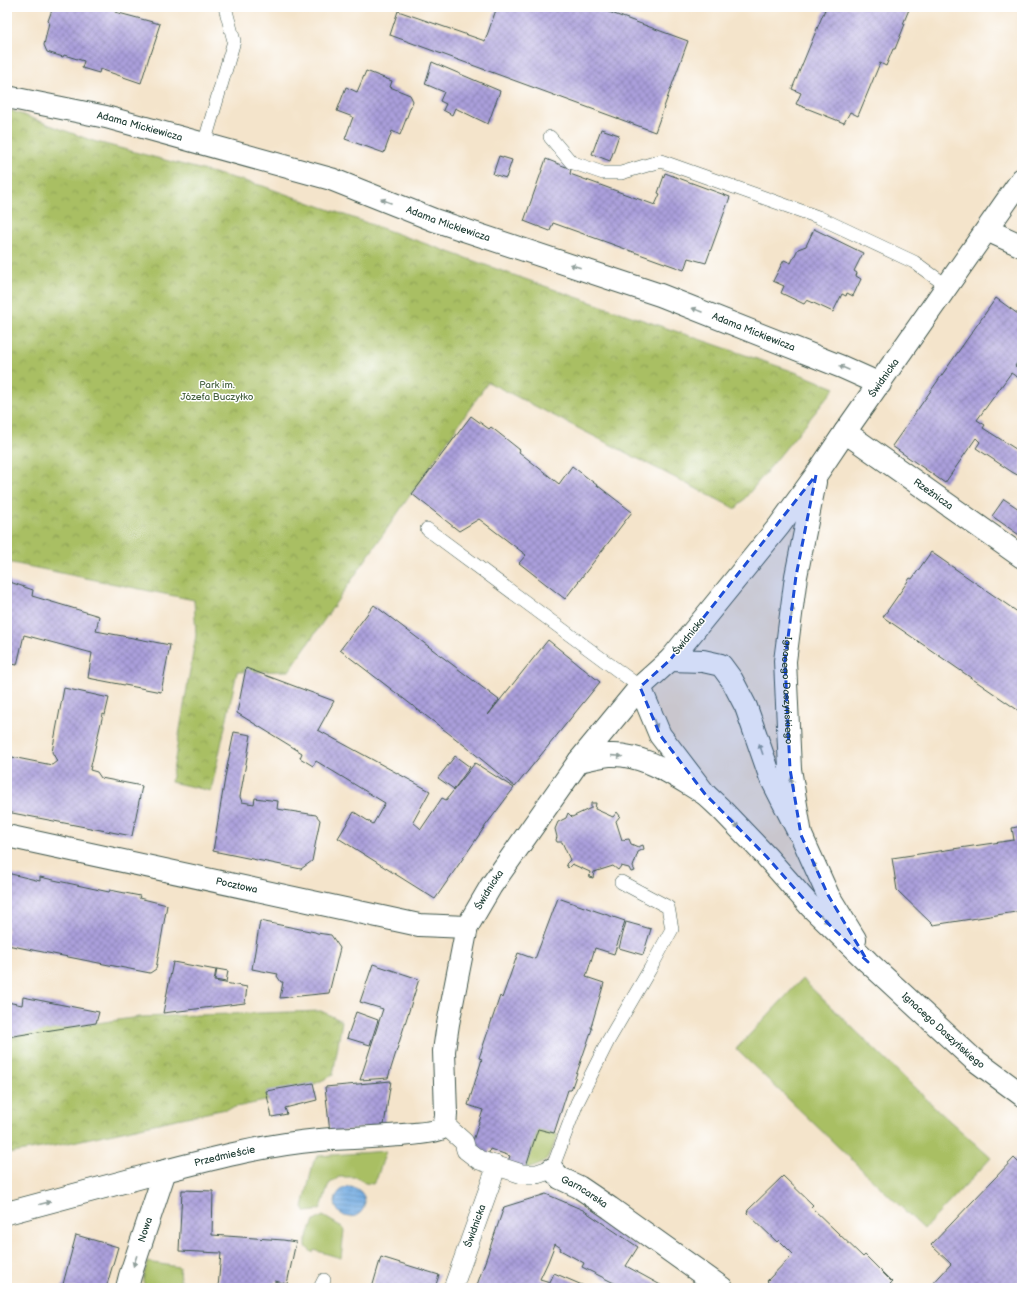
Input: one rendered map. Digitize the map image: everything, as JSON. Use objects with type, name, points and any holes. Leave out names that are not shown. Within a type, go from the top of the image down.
[{"type":"street","name":"Adama Mickiewicza","points":[[7,97],[106,117],[331,179],[434,220],[660,295],[842,367],[880,384]]},
{"type":"street","name":"Świdnicka","points":[[444,1124],[446,1114],[444,1051],[467,927],[491,886],[579,761],[640,687],[670,660],[779,526],[880,384],[1022,179]]},
{"type":"street","points":[[987,230],[1022,246]]},
{"type":"street","name":"Rzeźnicza","points":[[845,432],[1022,558]]},
{"type":"street","name":"Ignacego Daszyńskiego","points":[[801,835],[790,769],[785,661],[796,576],[816,475]]},
{"type":"street","name":"Ignacego Daszyńskiego","points":[[670,660],[703,661],[721,665],[732,680],[746,707],[770,776],[801,835],[828,895],[868,962]]},
{"type":"street","name":"Ignacego Daszyńskiego","points":[[640,687],[660,735],[705,794],[766,856],[810,906],[868,962],[972,1058],[1022,1095]]},
{"type":"street","name":"Ignacego Daszyńskiego","points":[[579,761],[609,755],[628,756],[652,763],[705,794]]},
{"type":"street","name":"Pocztowa","points":[[7,836],[419,925],[467,927]]},
{"type":"street","name":"Garncarska","points":[[444,1124],[464,1142],[466,1150],[479,1160],[496,1164],[522,1174],[537,1174],[552,1169],[560,1178],[578,1187],[610,1208],[721,1288]]},
{"type":"street","name":"Przedmieście","points":[[7,1213],[199,1162],[261,1148],[319,1140],[432,1131],[442,1128],[444,1124]]},
{"type":"street","name":"Świdnicka","points":[[453,1288],[495,1171],[496,1164]]},
{"type":"street","name":"Nowa","points":[[127,1288],[164,1171]]},
{"type":"lane","points":[[204,144],[234,41],[225,7]]},
{"type":"lane","points":[[550,137],[571,162],[603,173],[621,173],[661,161],[818,217],[914,262],[948,286]]},
{"type":"lane","points":[[427,529],[640,687]]},
{"type":"lane","points":[[552,1169],[577,1103],[608,1041],[672,929],[668,907],[621,882]]},
{"type":"highlighted area","points":[[816,475],[796,576],[785,661],[790,769],[801,835],[828,895],[868,962],[810,906],[766,856],[705,794],[660,735],[640,687],[670,660]]},
{"type":"green space","name":"Park im. Józefa Buczyłko","points":[[7,109],[93,141],[263,186],[567,294],[795,372],[835,388],[736,509],[488,382],[289,671],[237,672],[211,791],[171,782],[196,635],[194,600],[7,562]]},
{"type":"green space","points":[[802,979],[941,1113],[991,1158],[924,1229],[736,1049]]},
{"type":"green space","points":[[321,1011],[342,1021],[333,1075],[290,1096],[59,1145],[7,1154],[7,1036],[139,1017]]},
{"type":"green space","points":[[538,1129],[558,1135],[544,1162],[525,1169]]},
{"type":"green space","points":[[386,1151],[377,1178],[373,1184],[365,1183],[356,1177],[339,1177],[329,1184],[321,1208],[315,1211],[306,1212],[303,1207],[314,1160],[318,1156]]},
{"type":"green space","points":[[323,1216],[342,1227],[344,1230],[341,1258],[314,1250],[313,1253],[306,1247],[306,1240],[314,1221]]},
{"type":"green space","points":[[147,1262],[179,1267],[180,1281],[218,1284],[218,1288],[146,1288],[143,1281]]},
{"type":"water","points":[[350,1187],[361,1191],[365,1202],[361,1213],[350,1217],[339,1213],[335,1202],[339,1191]]},
{"type":"building","points":[[53,7],[106,7],[114,9],[115,12],[160,24],[141,83],[100,69],[99,73],[82,68],[84,61],[47,52],[44,45],[48,21]]},
{"type":"building","points":[[497,7],[595,7],[688,41],[655,132],[390,35],[398,11],[485,41]]},
{"type":"building","points":[[826,7],[910,7],[895,49],[893,49],[886,66],[880,63],[858,116],[850,112],[844,123],[796,104],[801,93],[792,89]]},
{"type":"building","points":[[432,62],[500,91],[488,124],[455,108],[452,115],[443,110],[446,104],[440,101],[444,92],[425,84]]},
{"type":"building","points":[[366,71],[392,81],[390,87],[410,95],[413,101],[400,135],[392,131],[384,153],[345,139],[353,117],[337,111],[346,87],[357,92]]},
{"type":"building","points":[[601,129],[619,135],[610,161],[592,154]]},
{"type":"building","points":[[499,156],[512,160],[506,178],[493,174]]},
{"type":"building","points":[[546,159],[571,169],[570,174],[655,205],[660,194],[658,193],[665,173],[730,197],[706,263],[688,258],[684,270],[553,223],[550,231],[524,221]]},
{"type":"building","points":[[814,229],[863,253],[854,271],[857,273],[856,276],[861,279],[853,296],[847,293],[846,296],[842,294],[833,312],[807,300],[804,304],[781,293],[784,286],[773,281],[784,260],[791,263],[798,249],[806,246]]},
{"type":"building","points":[[996,298],[1022,317],[1022,368],[1017,364],[1020,359],[1015,366],[1021,370],[1017,377],[1011,373],[977,420],[985,425],[983,428],[1022,453],[1022,476],[1021,477],[1012,472],[976,448],[980,442],[976,438],[945,483],[892,446]]},
{"type":"building","points":[[471,416],[489,429],[491,427],[559,484],[572,466],[632,512],[565,599],[519,563],[526,555],[479,519],[459,531],[412,494]]},
{"type":"building","points":[[1004,499],[1022,511],[1022,537],[992,516]]},
{"type":"building","points":[[931,552],[1022,615],[1022,713],[883,617],[910,578],[912,579]]},
{"type":"building","points":[[7,579],[10,580],[10,582],[33,590],[32,596],[99,616],[96,631],[170,645],[161,692],[88,678],[92,653],[24,635],[17,665],[7,663]]},
{"type":"building","points":[[374,605],[499,700],[488,715],[548,640],[600,682],[515,787],[464,745],[340,650]]},
{"type":"building","points":[[246,668],[334,701],[318,730],[430,791],[413,822],[421,829],[442,798],[446,800],[475,763],[514,788],[486,825],[435,899],[338,838],[354,812],[373,824],[385,803],[316,761],[313,766],[300,758],[302,753],[237,713]]},
{"type":"building","points":[[64,688],[109,698],[105,715],[103,714],[90,770],[97,772],[101,778],[142,786],[132,836],[7,812],[7,756],[52,765],[57,761],[52,752]]},
{"type":"building","points":[[234,732],[251,735],[240,797],[242,802],[254,804],[255,798],[278,801],[277,809],[316,815],[320,820],[312,861],[301,869],[213,851]]},
{"type":"building","points":[[455,756],[470,767],[454,789],[438,778]]},
{"type":"building","points":[[591,803],[596,803],[595,809],[613,817],[617,812],[620,816],[616,821],[622,840],[629,839],[631,844],[638,847],[643,845],[644,849],[638,852],[633,867],[635,871],[631,872],[629,868],[621,866],[618,870],[613,866],[594,872],[593,878],[589,877],[590,872],[572,864],[568,868],[566,864],[570,860],[562,842],[557,842],[556,840],[557,837],[555,829],[558,822],[566,818],[568,813],[572,817],[591,808]]},
{"type":"building","points":[[1022,826],[1022,911],[933,925],[897,890],[892,858],[1014,840],[1012,828]]},
{"type":"building","points":[[7,873],[40,881],[40,877],[109,892],[110,890],[140,896],[139,898],[167,905],[156,969],[150,973],[7,945]]},
{"type":"building","points":[[558,898],[625,921],[614,954],[595,948],[586,977],[604,983],[591,1027],[592,1029],[571,1090],[568,1090],[554,1133],[538,1129],[525,1169],[507,1164],[510,1156],[490,1149],[488,1157],[470,1150],[483,1110],[468,1105],[482,1059],[479,1058],[500,996],[502,998],[518,953],[535,959]]},
{"type":"building","points":[[260,921],[331,935],[340,948],[329,993],[280,998],[283,982],[281,982],[277,976],[278,974],[252,969]]},
{"type":"building","points":[[626,922],[651,929],[643,955],[619,948]]},
{"type":"building","points":[[173,962],[216,970],[214,981],[247,987],[245,1003],[163,1013]]},
{"type":"building","points":[[373,964],[419,979],[388,1078],[360,1080],[383,1009],[360,1002]]},
{"type":"building","points":[[217,969],[228,971],[226,982],[215,980]]},
{"type":"building","points":[[23,997],[99,1012],[96,1023],[7,1037],[7,1002],[22,1005]]},
{"type":"building","points":[[356,1012],[378,1020],[370,1045],[347,1038]]},
{"type":"building","points":[[391,1081],[384,1125],[330,1133],[325,1087]]},
{"type":"building","points":[[313,1083],[317,1100],[285,1108],[287,1114],[272,1117],[266,1091]]},
{"type":"building","points":[[1014,1158],[1022,1166],[1022,1288],[929,1288],[951,1264],[931,1245]]},
{"type":"building","points":[[783,1176],[813,1205],[811,1207],[863,1257],[865,1255],[892,1282],[890,1284],[895,1288],[774,1288],[767,1281],[793,1254],[779,1240],[777,1242],[747,1213],[748,1210]]},
{"type":"building","points":[[182,1190],[213,1191],[212,1235],[296,1242],[287,1284],[275,1281],[275,1286],[261,1286],[261,1288],[218,1288],[221,1253],[179,1251]]},
{"type":"building","points":[[546,1194],[583,1210],[638,1247],[626,1266],[666,1288],[624,1288],[582,1267],[584,1263],[560,1250],[561,1248],[555,1244],[540,1279],[550,1282],[554,1273],[589,1288],[476,1288],[504,1207]]},
{"type":"building","points":[[76,1235],[118,1247],[106,1288],[62,1288]]},
{"type":"building","points":[[381,1257],[439,1275],[435,1288],[372,1288]]}]
